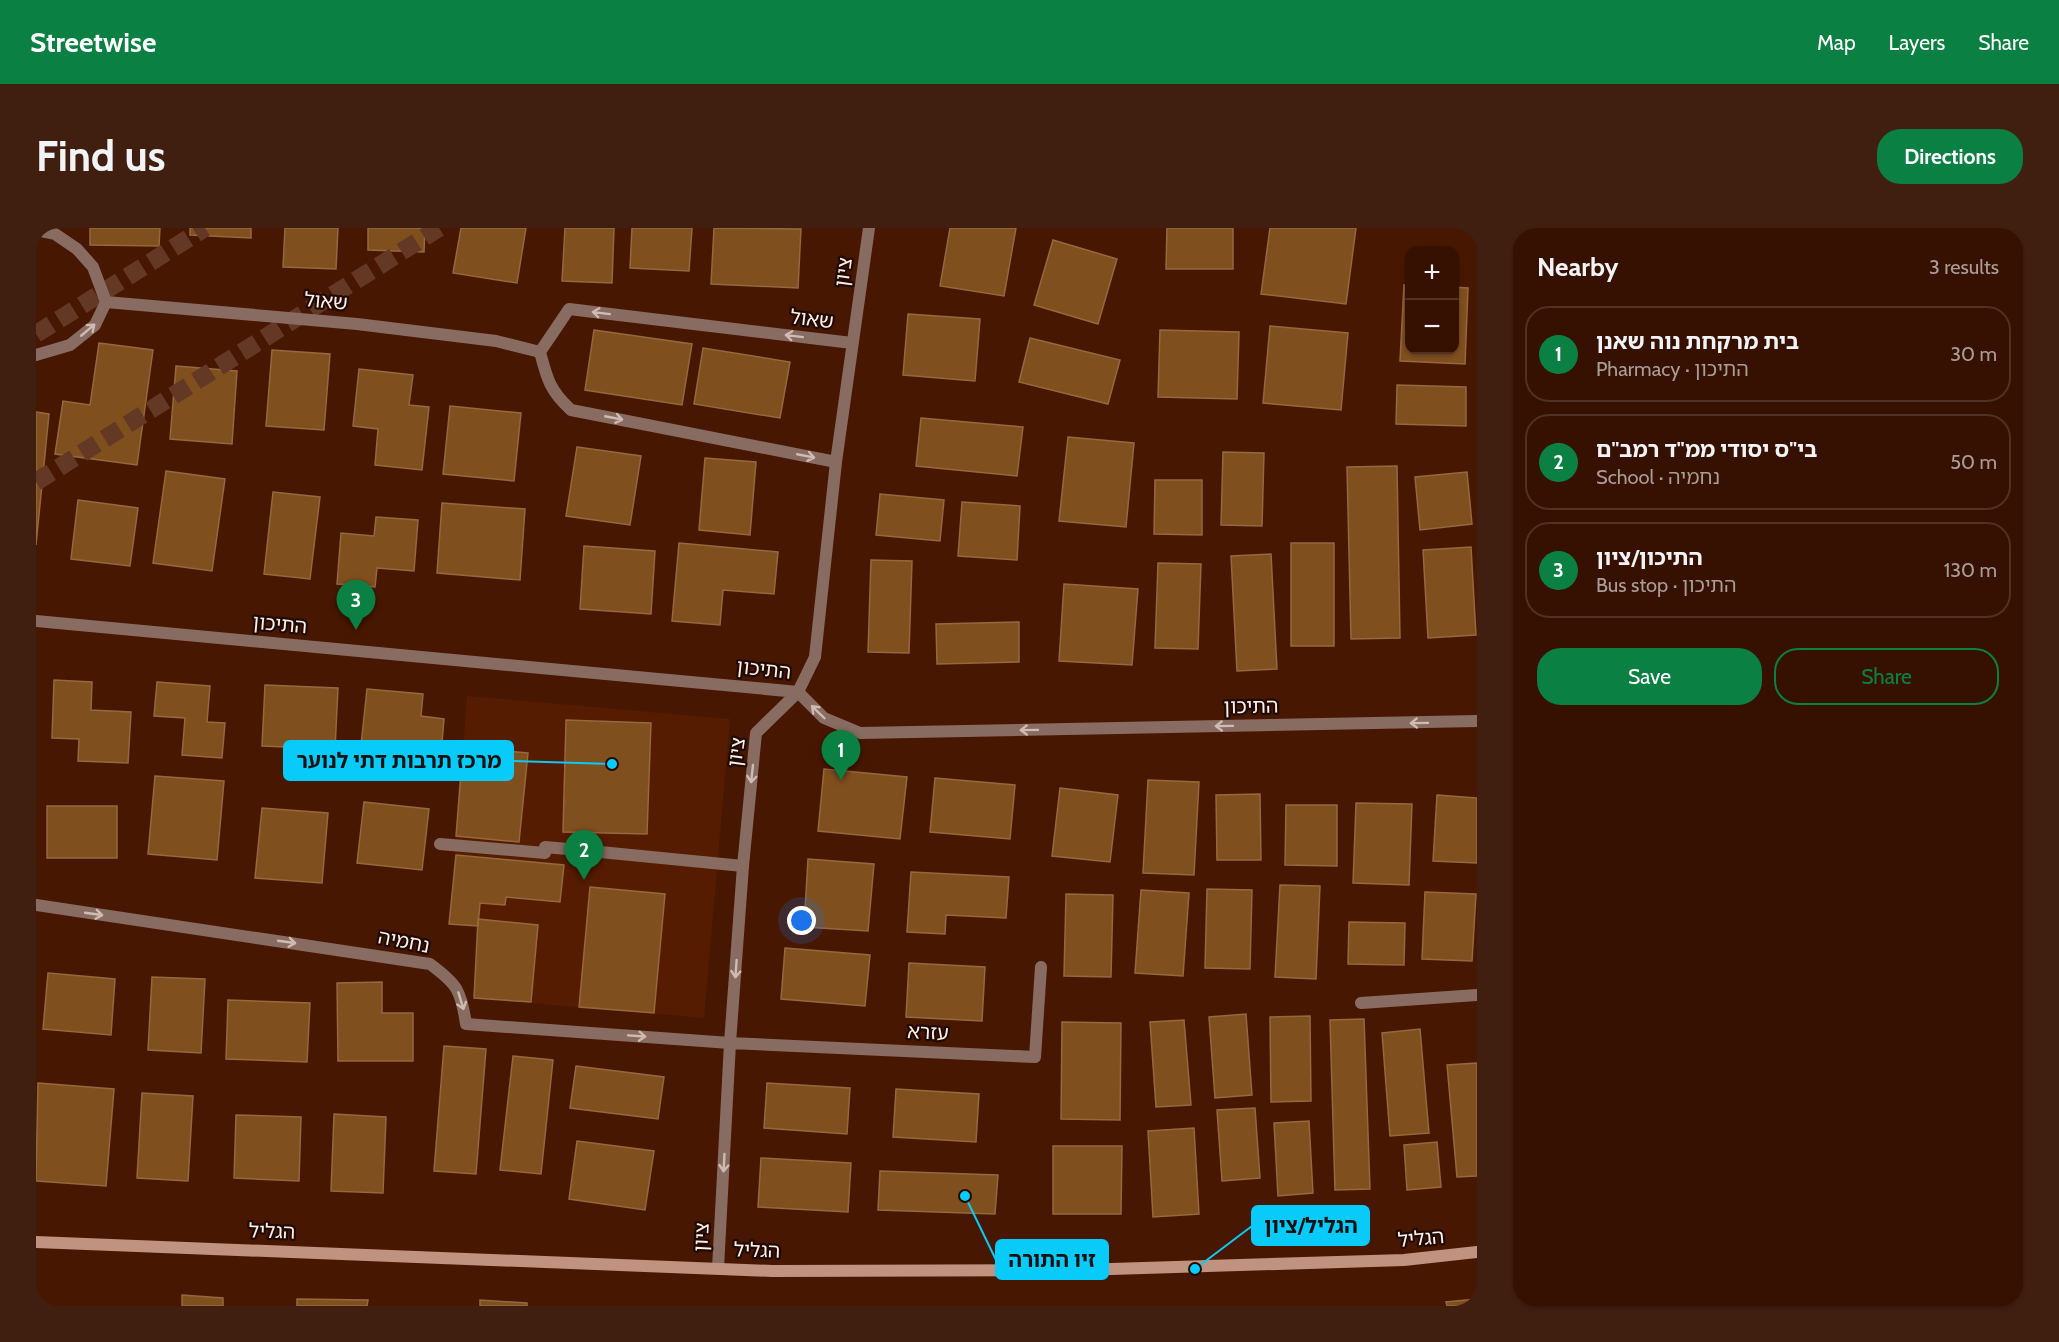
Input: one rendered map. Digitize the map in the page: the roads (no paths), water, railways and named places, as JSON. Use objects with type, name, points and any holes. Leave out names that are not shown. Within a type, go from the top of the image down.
[{"type":"street","name":"ציון","points":[[718,1268],[730,1043],[743,866],[756,733],[798,692],[815,657],[836,462],[869,228]]},
{"type":"street","points":[[36,230],[55,234],[77,249],[93,267],[106,302],[95,325],[70,345],[36,355]]},
{"type":"street","name":"שאול","points":[[106,302],[357,324],[496,341],[540,352],[568,309],[852,343]]},
{"type":"street","points":[[540,352],[546,375],[556,396],[570,410],[836,462]]},
{"type":"street","name":"התיכון","points":[[36,621],[798,692],[824,718],[860,733],[1477,722]]},
{"type":"street","points":[[440,844],[545,853],[545,847],[743,866]]},
{"type":"street","name":"נחמיה","points":[[36,905],[430,964],[451,980],[462,998],[466,1024],[730,1043]]},
{"type":"street","name":"עזרא","points":[[730,1043],[1035,1057],[1041,967]]},
{"type":"street","points":[[1361,1003],[1477,995]]},
{"type":"street","name":"הגליל","points":[[36,1242],[772,1271],[1079,1270],[1404,1260],[1477,1252]]},
{"type":"tunnel","points":[[36,334],[205,228]]},
{"type":"tunnel","points":[[36,482],[439,228]]},
{"type":"place","name":"התיכון/ציון","points":[[356,630]]},
{"type":"place","name":"מרכז תרבות דתי לנוער","points":[[612,764]]},
{"type":"place","name":"בית מרקחת נוה שאנן","points":[[841,780]]},
{"type":"place","name":"בי\"ס יסודי ממ\"ד רמב\"ם","points":[[584,880]]},
{"type":"place","name":"זיו התורה","points":[[965,1196]]},
{"type":"place","name":"הגליל/ציון","points":[[1195,1269]]}]
